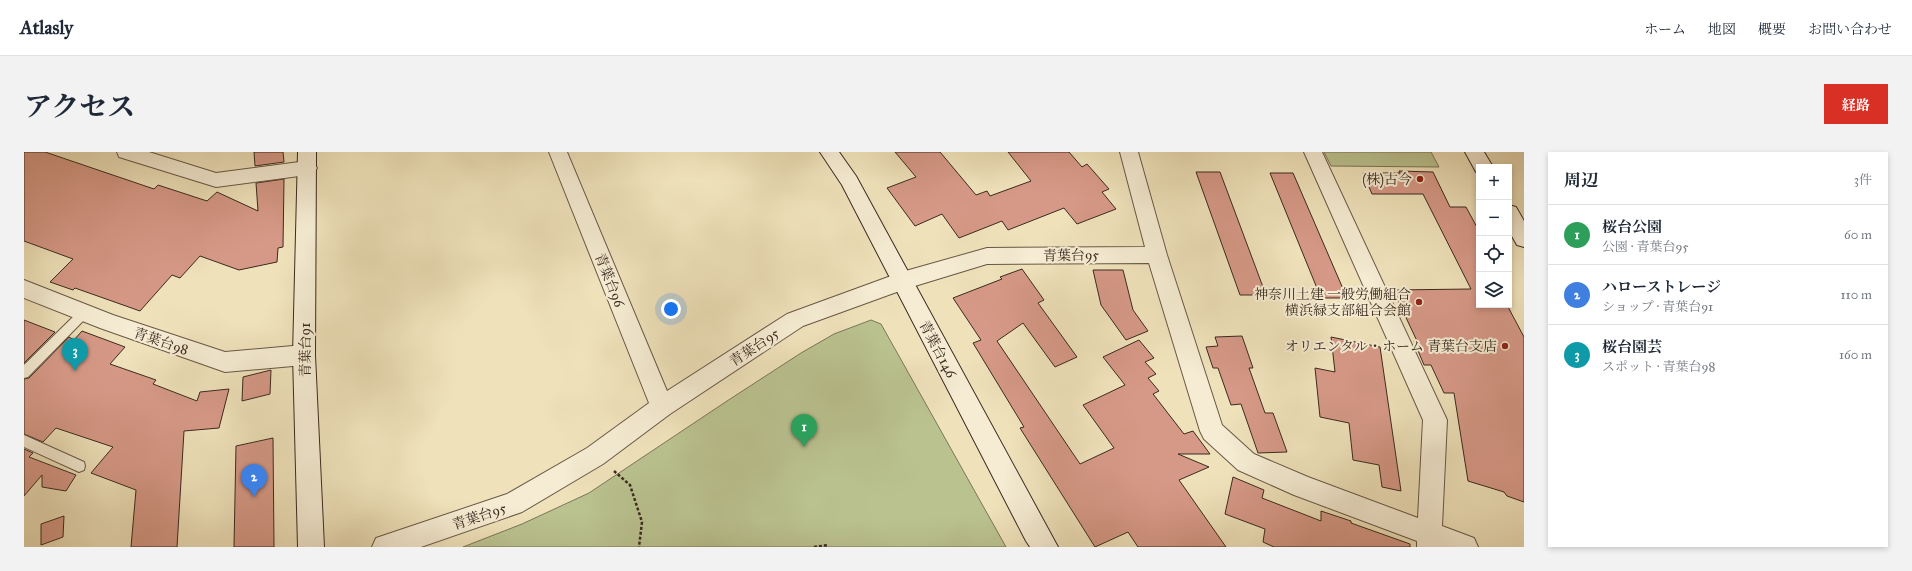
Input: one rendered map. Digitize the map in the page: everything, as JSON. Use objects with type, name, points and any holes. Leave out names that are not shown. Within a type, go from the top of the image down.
[{"type":"street","points":[[126,152],[216,180],[307,160]]},
{"type":"street","name":"青葉台96","points":[[558,152],[662,408]]},
{"type":"street","name":"青葉台146","points":[[829,152],[849,181],[1035,532],[1045,547]]},
{"type":"street","points":[[1129,152],[1157,254],[1212,431],[1246,462],[1429,540],[1465,547]]},
{"type":"street","points":[[1313,152],[1435,420],[1429,540]]},
{"type":"street","points":[[1474,152],[1481,164]]},
{"type":"street","name":"青葉台91","points":[[307,160],[304,355],[311,547]]},
{"type":"street","points":[[1512,218],[1524,239]]},
{"type":"street","name":"青葉台95","points":[[386,547],[513,504],[595,456],[662,408],[795,320],[902,281],[987,256],[1157,254]]},
{"type":"street","name":"青葉台98","points":[[24,289],[84,313],[225,362],[304,355]]},
{"type":"lane","points":[[24,373],[84,313]]},
{"type":"lane","points":[[24,441],[79,466]]},
{"type":"path","points":[[595,456],[630,485],[642,522],[639,547]]},
{"type":"path","points":[[814,547],[828,545]]},
{"type":"green space","points":[[1324,152],[1431,152],[1439,167],[1331,166]]},
{"type":"green space","points":[[871,320],[881,324],[1006,547],[463,547],[522,524],[589,493],[801,353],[834,334]]},
{"type":"building","points":[[24,152],[45,152],[154,189],[158,185],[207,201],[217,192],[258,211],[256,183],[284,179],[283,247],[278,248],[277,262],[239,270],[200,256],[180,278],[172,275],[140,311],[75,288],[73,290],[50,282],[73,259],[24,241]]},
{"type":"building","points":[[254,152],[283,152],[284,162],[255,166]]},
{"type":"building","points":[[895,152],[940,152],[976,195],[987,191],[990,196],[1031,181],[1008,152],[1069,152],[1082,167],[1087,164],[1109,189],[1102,192],[1116,209],[1077,224],[1064,208],[1008,230],[1002,221],[959,238],[942,214],[915,226],[887,188],[916,177]]},
{"type":"building","points":[[1399,171],[1433,172],[1450,207],[1466,207],[1476,225],[1476,308],[1509,308],[1524,337],[1524,502],[1507,496],[1504,492],[1468,481],[1454,393],[1444,393],[1431,365],[1424,365],[1414,341],[1417,341],[1393,290],[1471,289],[1423,194],[1372,194],[1363,173],[1400,173]]},
{"type":"building","points":[[1196,172],[1220,172],[1266,295],[1240,295]]},
{"type":"building","points":[[1270,173],[1293,173],[1347,298],[1321,298]]},
{"type":"building","points":[[1022,269],[1044,300],[1038,303],[1077,357],[1055,367],[1023,323],[997,341],[1080,464],[1114,448],[1083,405],[1125,385],[1103,357],[1139,340],[1154,358],[1145,362],[1156,374],[1148,378],[1159,391],[1153,394],[1184,434],[1193,431],[1210,454],[1178,454],[1209,467],[1179,480],[1226,547],[1138,547],[1128,532],[1095,547],[1020,428],[1024,427],[973,343],[981,340],[953,298],[1002,279],[1000,277]]},
{"type":"building","points":[[1093,270],[1123,270],[1133,310],[1148,331],[1126,340],[1101,305]]},
{"type":"building","points":[[24,320],[55,332],[24,363]]},
{"type":"building","points":[[82,331],[125,347],[110,364],[156,380],[153,384],[197,401],[200,392],[229,389],[219,428],[184,431],[177,547],[131,547],[136,490],[91,473],[113,447],[56,428],[43,442],[24,434],[24,379],[29,378],[69,337],[74,340]]},
{"type":"building","points":[[1242,336],[1253,368],[1249,368],[1265,413],[1273,413],[1287,452],[1258,453],[1241,404],[1231,405],[1218,368],[1213,368],[1206,347],[1218,346],[1215,337]]},
{"type":"building","points":[[1331,337],[1380,347],[1401,491],[1382,487],[1379,465],[1353,460],[1349,423],[1320,417],[1315,368],[1335,372]]},
{"type":"building","points":[[271,370],[270,394],[242,401],[243,377]]},
{"type":"building","points":[[273,438],[274,547],[234,547],[236,446]]},
{"type":"building","points":[[24,449],[33,453],[29,457],[76,475],[66,491],[42,487],[42,475],[24,496]]},
{"type":"building","points":[[1233,477],[1264,490],[1262,498],[1321,521],[1321,511],[1410,544],[1410,547],[1274,547],[1263,542],[1265,529],[1225,514]]},
{"type":"building","points":[[64,516],[63,537],[41,545],[41,524]]},
{"type":"place","name":"(株)古今","points":[[1420,179]]},
{"type":"place","name":"神奈川土建 一般労働組合 横浜緑支部組合会館","points":[[1419,302]]},
{"type":"place","name":"オリエンタル・ホーム 青葉台支店","points":[[1505,346]]},
{"type":"place","name":"桜台園芸","points":[[75,371]]},
{"type":"place","name":"桜台公園","points":[[804,447]]},
{"type":"place","name":"ハローストレージ","points":[[254,497]]}]
